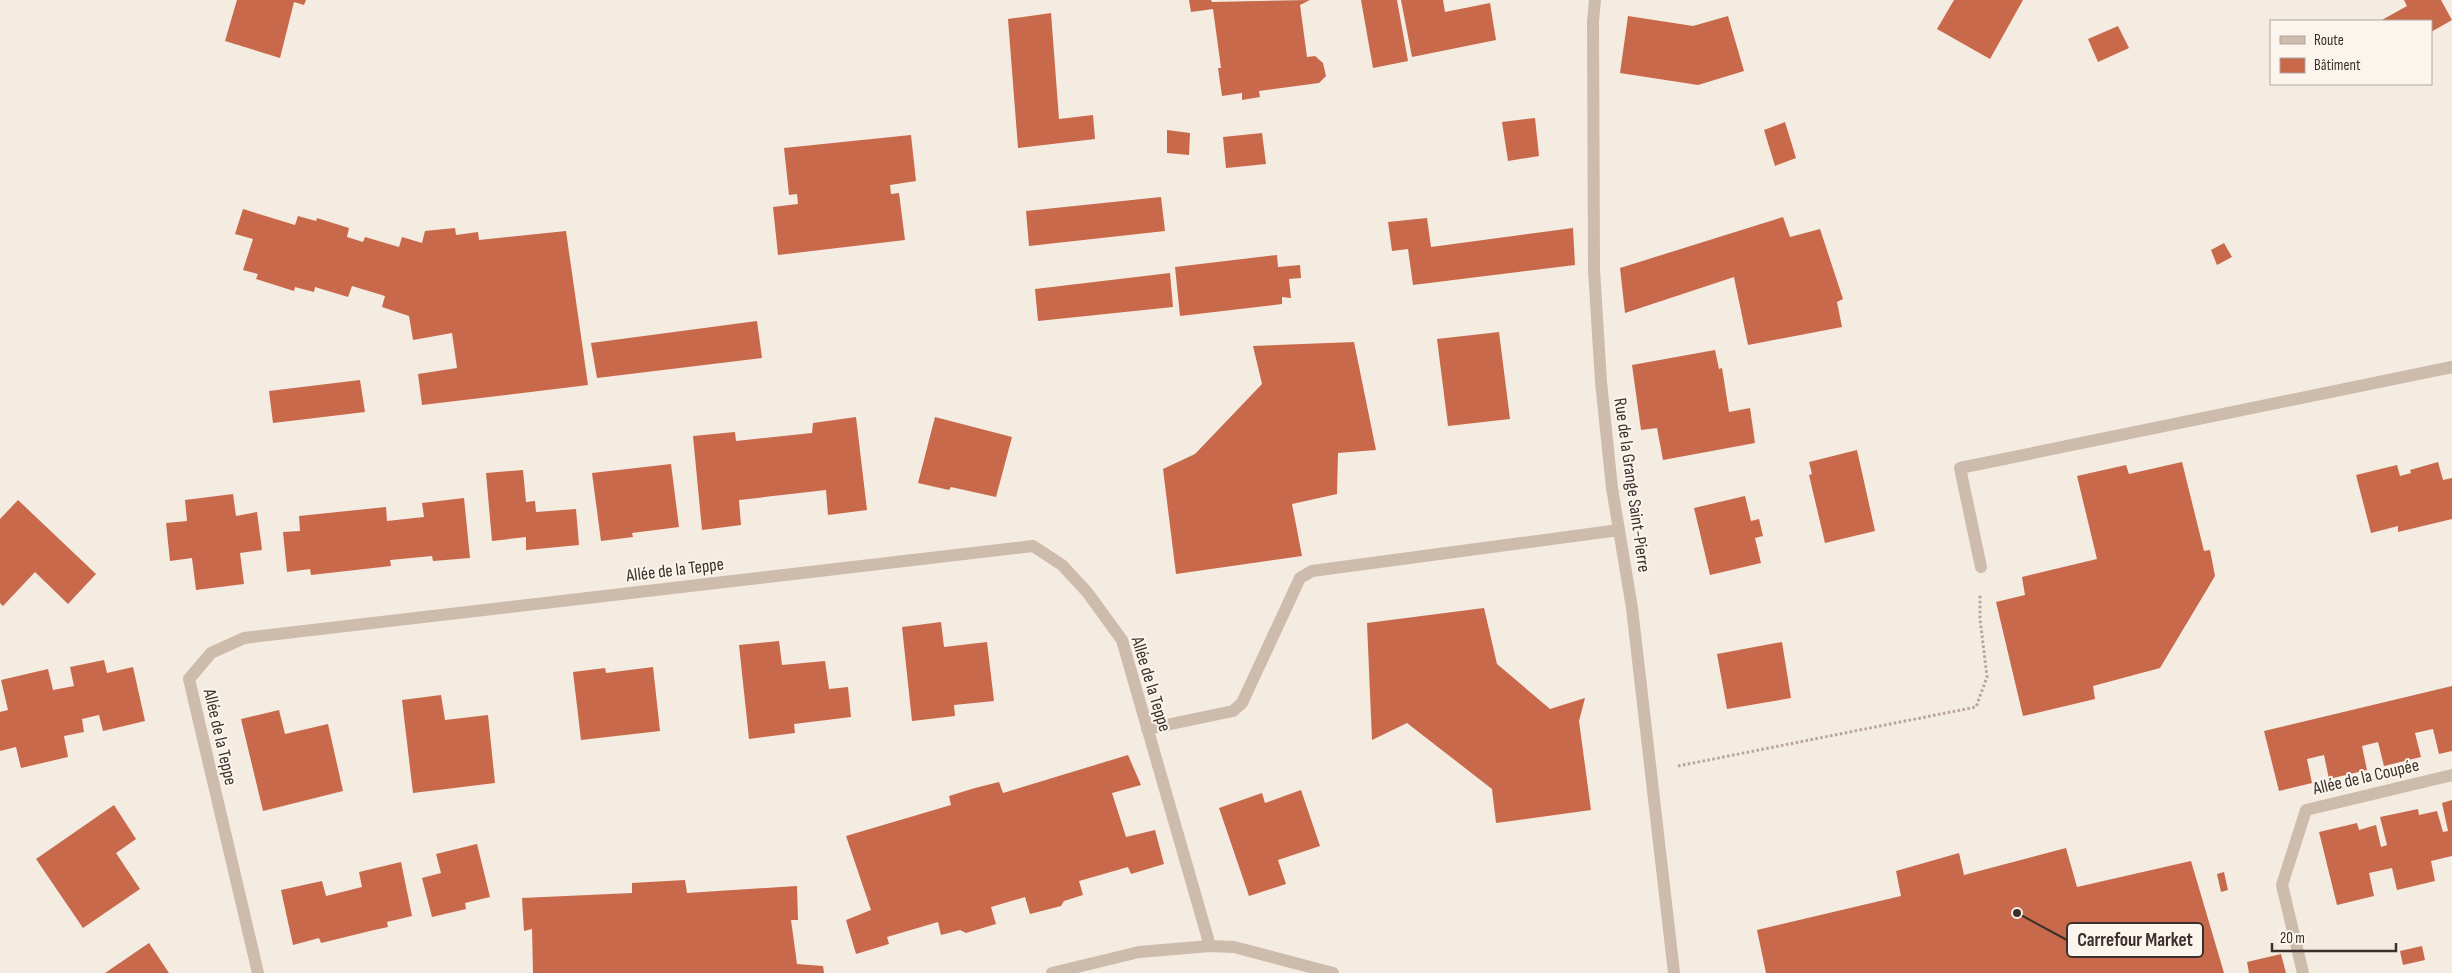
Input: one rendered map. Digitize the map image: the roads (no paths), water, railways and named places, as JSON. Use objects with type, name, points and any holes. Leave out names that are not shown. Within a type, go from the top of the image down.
[{"type":"street","name":"Rue de la Grange Saint-Pierre","points":[[1595,0],[1593,21],[1594,270],[1600,382],[1619,530],[1632,608],[1674,973]]},
{"type":"street","points":[[1981,567],[1960,468],[2452,367]]},
{"type":"street","points":[[1147,729],[1233,712],[1242,703],[1300,578],[1312,572],[1619,530]]},
{"type":"street","name":"Allée de la Teppe","points":[[258,973],[189,679],[211,653],[244,638],[1034,546],[1062,565],[1087,592],[1122,640],[1210,946]]},
{"type":"street","name":"Allée de la Coupée","points":[[2302,973],[2282,885],[2306,810],[2452,775]]},
{"type":"street","points":[[1052,973],[1139,952],[1210,946],[1234,946],[1333,973]]},
{"type":"place","name":"Carrefour Market","points":[[2017,913]]}]
